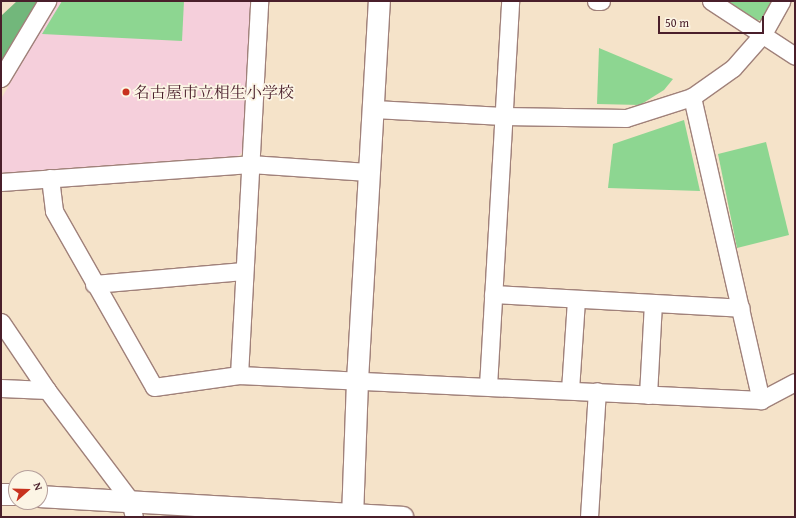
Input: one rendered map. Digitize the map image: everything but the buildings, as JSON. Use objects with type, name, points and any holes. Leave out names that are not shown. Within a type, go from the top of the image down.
[{"type":"street","points":[[1,78],[47,1]]},
{"type":"street","points":[[239,375],[259,1]]},
{"type":"street","points":[[352,516],[357,380],[368,172],[374,109],[379,1]]},
{"type":"street","points":[[488,386],[510,1]]},
{"type":"street","points":[[596,1],[601,1]]},
{"type":"street","points":[[711,1],[795,56]]},
{"type":"street","points":[[374,109],[503,116],[626,118],[692,97],[733,68],[763,34],[781,1]]},
{"type":"street","points":[[692,97],[761,400]]},
{"type":"street","points":[[1,182],[250,164],[368,172]]},
{"type":"street","points":[[50,178],[54,211],[94,284],[154,387],[239,375],[761,400],[795,382]]},
{"type":"street","points":[[94,284],[244,271]]},
{"type":"street","points":[[493,294],[576,300],[741,308]]},
{"type":"street","points":[[570,390],[576,300]]},
{"type":"street","points":[[648,395],[653,304]]},
{"type":"street","points":[[1,322],[47,390],[132,508]]},
{"type":"street","points":[[1,388],[47,390]]},
{"type":"street","points":[[589,517],[597,391]]},
{"type":"street","points":[[48,497],[132,508],[402,517]]},
{"type":"shaded area","name":"名古屋市立相生小学校","points":[[58,1],[252,1],[244,151],[238,156],[1,173],[1,99]]},
{"type":"green space","points":[[17,1],[44,1],[1,75],[1,16]]},
{"type":"green space","points":[[62,1],[184,1],[182,41],[42,34]]},
{"type":"green space","points":[[725,1],[773,1],[765,18],[757,21]]},
{"type":"green space","points":[[599,48],[673,79],[664,90],[640,105],[597,104]]},
{"type":"green space","points":[[684,120],[700,191],[608,188],[613,144]]},
{"type":"green space","points":[[766,142],[789,235],[737,248],[718,154]]},
{"type":"place","name":"名古屋市立相生小学校","points":[[126,92]]}]
